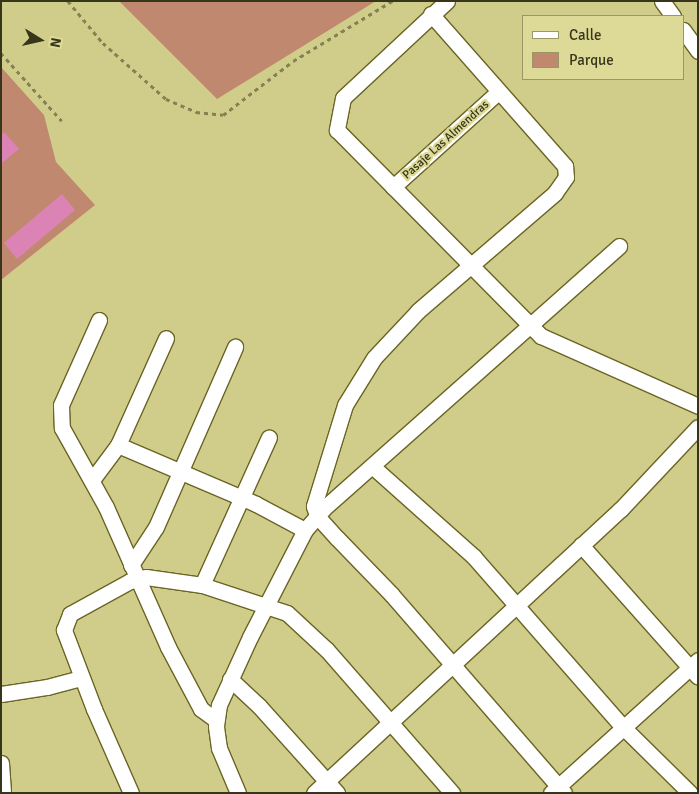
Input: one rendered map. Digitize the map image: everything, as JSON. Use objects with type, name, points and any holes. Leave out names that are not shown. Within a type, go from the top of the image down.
[{"type":"street","points":[[447,1],[343,98],[337,130],[541,336],[698,406]]},
{"type":"street","points":[[662,1],[672,15]]},
{"type":"street","points":[[432,14],[498,92],[565,166],[566,177],[555,193],[418,311],[362,373],[345,405],[314,501],[317,516],[452,666],[558,791],[623,727],[694,668],[581,545]]},
{"type":"street","points":[[684,31],[698,51]]},
{"type":"street","name":"Pasaje Las Almendras","points":[[394,187],[498,92]]},
{"type":"street","points":[[238,793],[222,759],[216,720],[230,679],[266,604],[305,530],[317,516],[372,466],[619,246]]},
{"type":"street","points":[[99,320],[60,413],[64,435],[92,480],[134,572],[201,709],[216,720]]},
{"type":"street","points":[[92,480],[118,445],[166,338]]},
{"type":"street","points":[[131,793],[65,637],[67,619],[134,572],[180,474],[235,347]]},
{"type":"street","points":[[314,793],[581,545],[698,427]]},
{"type":"street","points":[[202,585],[269,437]]},
{"type":"street","points":[[118,445],[180,474],[240,498],[305,530]]},
{"type":"street","points":[[372,466],[474,557],[518,604],[623,727],[690,793]]},
{"type":"street","points":[[134,572],[154,578],[202,585],[266,604],[295,619],[390,722],[452,793]]},
{"type":"street","points":[[1,694],[47,688],[81,678]]},
{"type":"street","points":[[230,679],[260,706],[336,793]]},
{"type":"street","points":[[1,764],[3,793]]},
{"type":"path","points":[[68,1],[103,43],[166,99],[196,112],[222,116],[293,61],[392,1]]},
{"type":"path","points":[[1,52],[62,121]]},
{"type":"green space","points":[[119,1],[376,1],[217,99]]},
{"type":"green space","points":[[1,67],[44,115],[56,162],[95,205],[1,280]]},
{"type":"building","points":[[4,132],[19,149],[1,164],[1,135]]},
{"type":"building","points":[[62,194],[75,210],[17,259],[4,243]]}]
